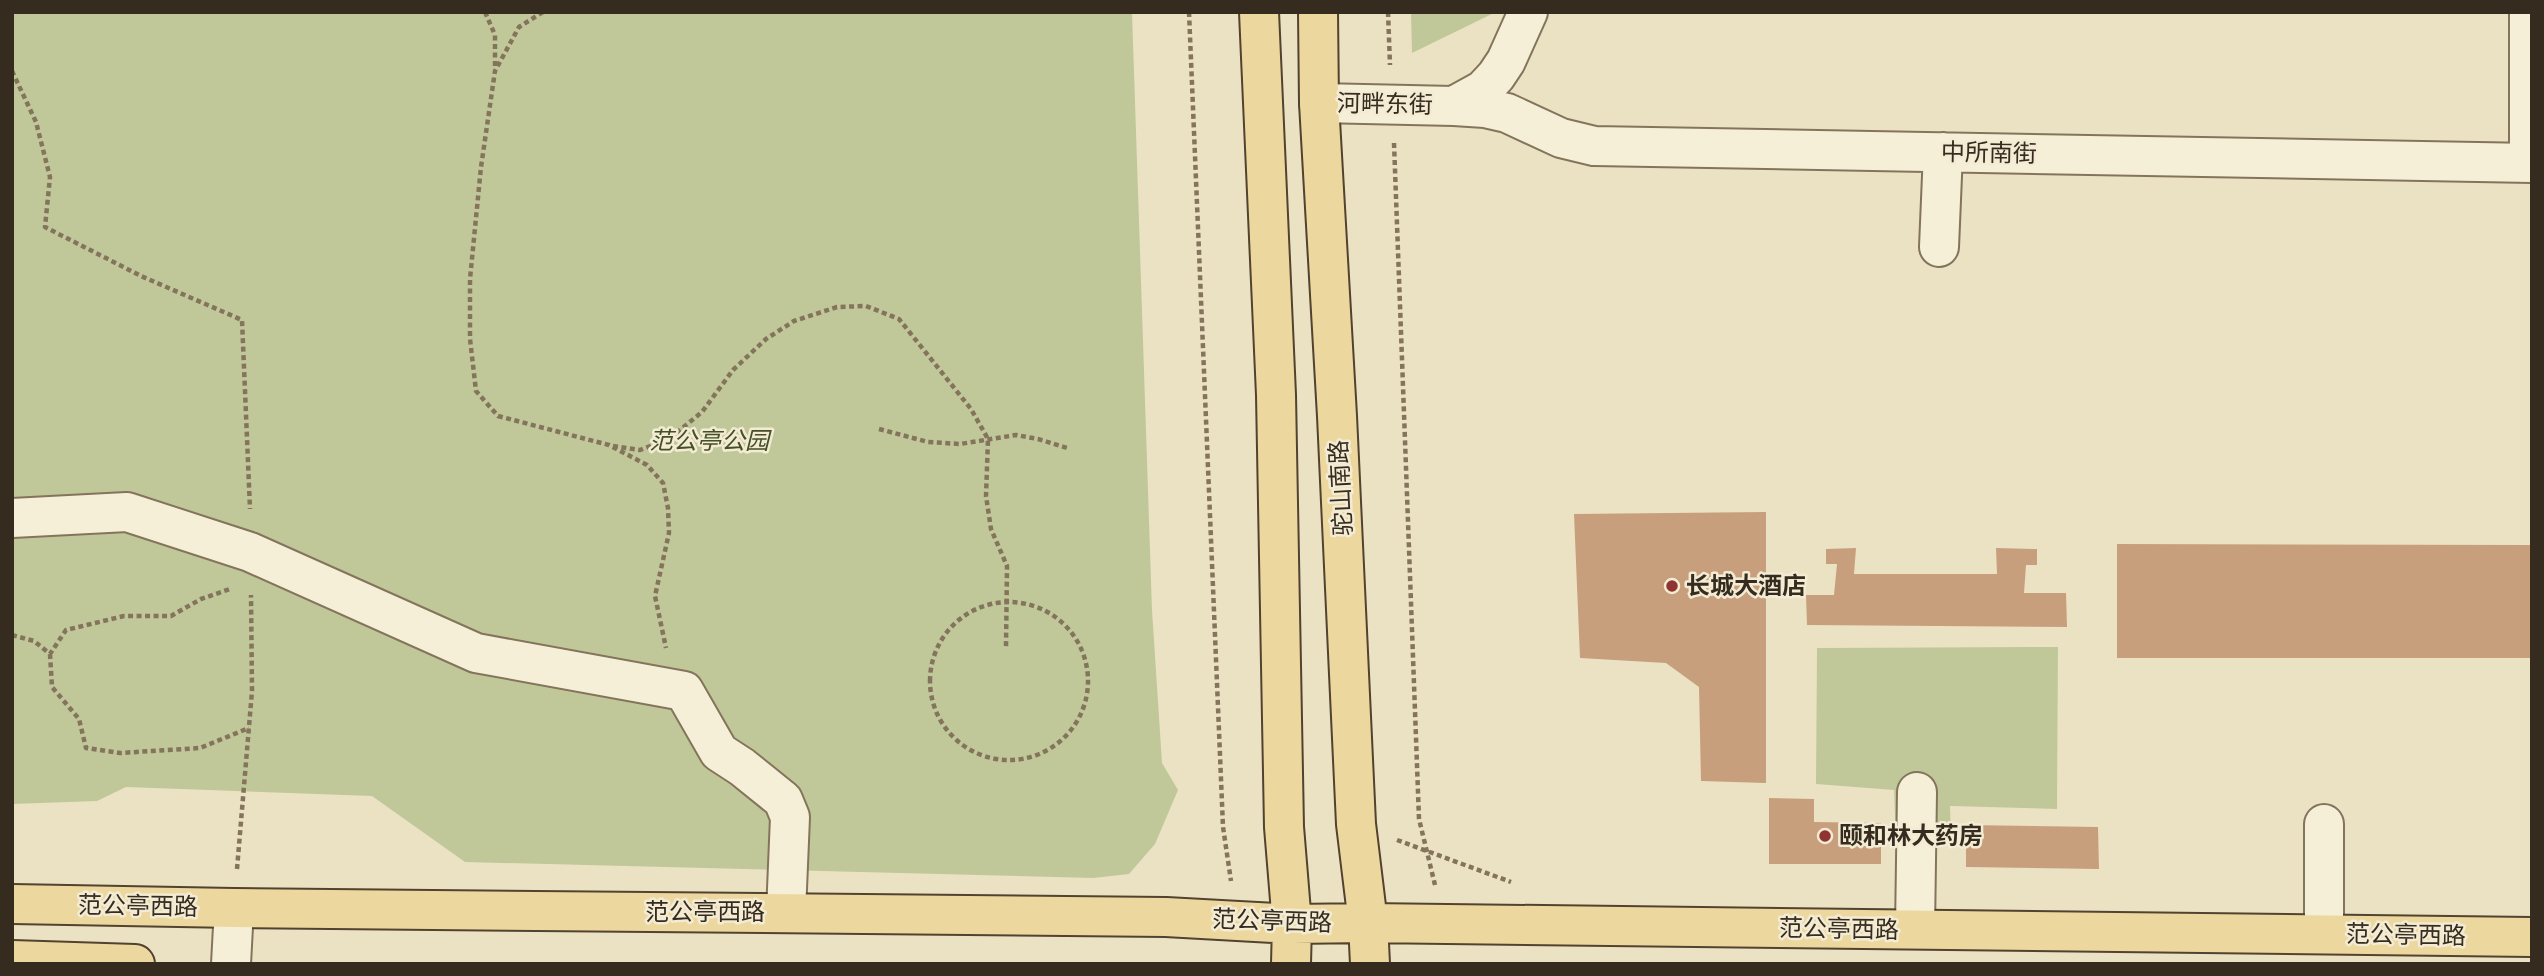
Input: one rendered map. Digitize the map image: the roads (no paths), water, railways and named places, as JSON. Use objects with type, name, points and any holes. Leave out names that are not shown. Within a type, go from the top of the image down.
[{"type":"main road","points":[[1259,12],[1276,395],[1284,827],[1292,924],[1291,964]]},
{"type":"main road","name":"驼山南路","points":[[1318,12],[1319,103],[1356,824],[1370,964]]},
{"type":"main road","name":"范公亭西路","points":[[12,904],[1166,917],[1292,924],[2532,937]]},
{"type":"main road","points":[[12,960],[135,964]]},
{"type":"street","name":"河畔东街","points":[[1319,103],[1454,106],[1483,90],[1496,76],[1506,61],[1528,12]]},
{"type":"street","points":[[2529,12],[2530,163]]},
{"type":"street","name":"中所南街","points":[[1454,106],[1507,113],[1561,138],[1594,146],[2530,163]]},
{"type":"street","points":[[1939,247],[1943,152]]},
{"type":"street","points":[[12,517],[127,512],[250,552],[476,653],[684,691],[719,752],[783,800],[790,817],[786,913]]},
{"type":"street","points":[[1914,929],[1917,792]]},
{"type":"street","points":[[2323,824],[2324,934]]},
{"type":"street","points":[[230,964],[234,908]]},
{"type":"place","name":"长城大酒店","points":[[1672,586]]},
{"type":"place","name":"颐和林大药房","points":[[1825,836]]},
{"type":"park label","name":"范公亭公园","points":[[709,441]]}]
